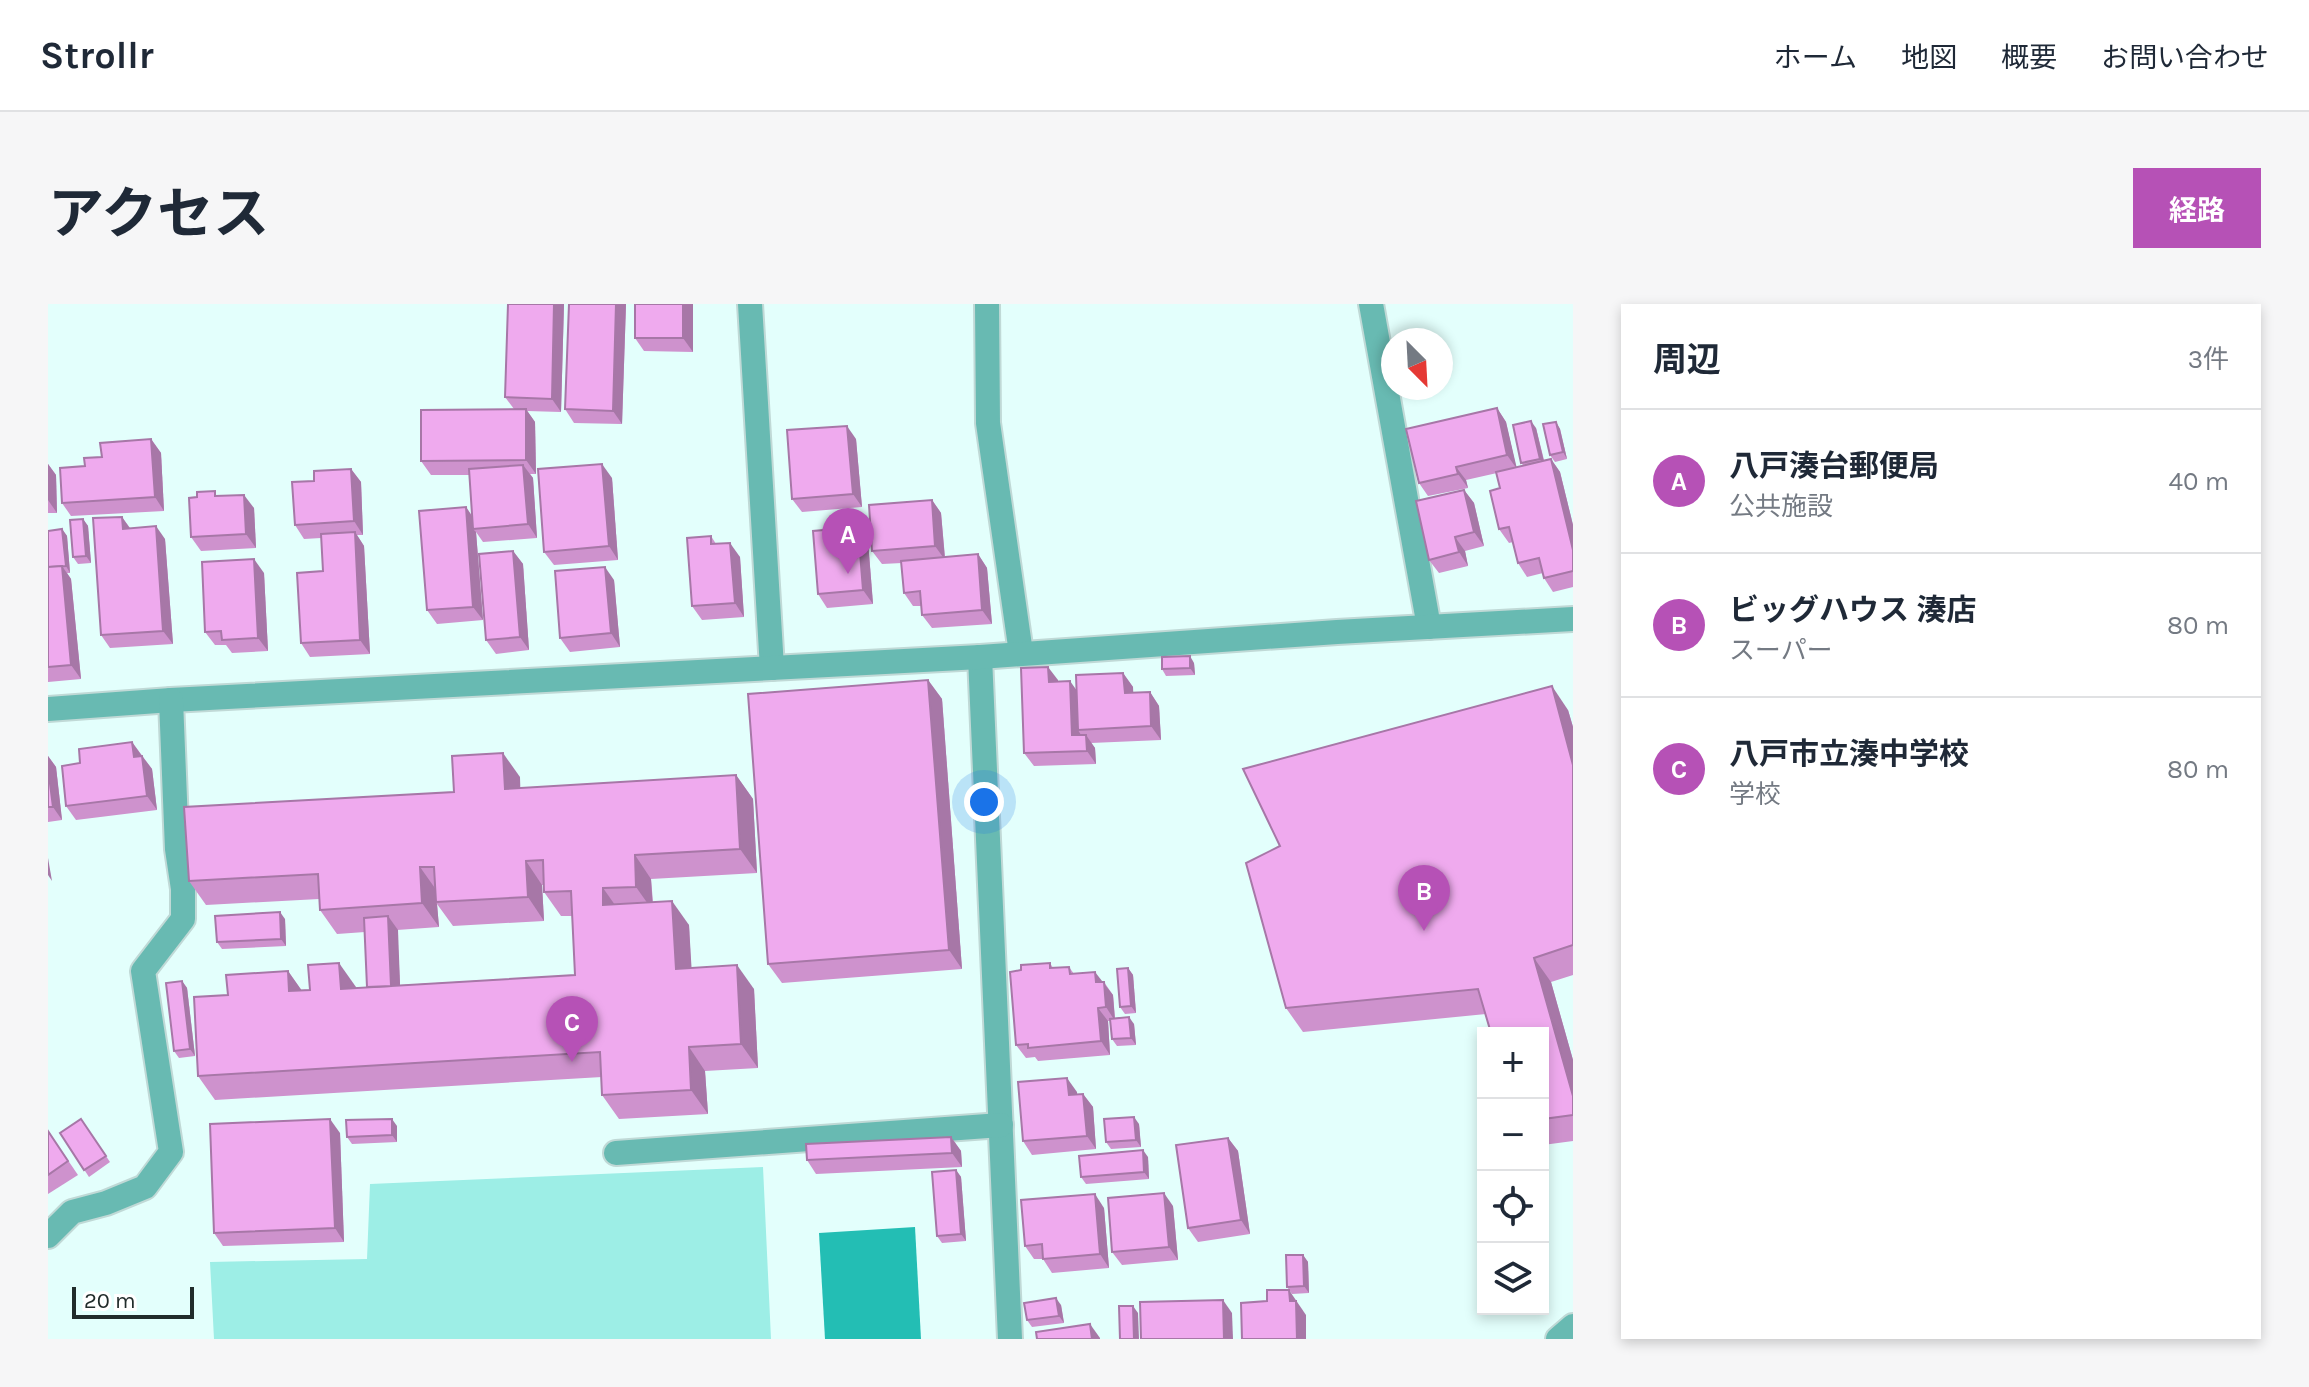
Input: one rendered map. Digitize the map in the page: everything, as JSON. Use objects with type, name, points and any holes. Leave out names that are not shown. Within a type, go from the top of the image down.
[{"type":"street","points":[[750,304],[772,668]]},
{"type":"street","points":[[987,304],[988,423],[1021,653]]},
{"type":"street","points":[[1371,304],[1429,627]]},
{"type":"street","points":[[48,709],[980,657],[1573,619]]},
{"type":"street","points":[[980,657],[1010,1339]]},
{"type":"street","points":[[48,1236],[72,1212],[106,1203],[145,1187],[171,1152],[143,971],[183,919],[171,700]]},
{"type":"street","points":[[616,1153],[1001,1125]]},
{"type":"street","points":[[1558,1339],[1573,1326]]},
{"type":"shaded area","points":[[763,1167],[771,1339],[214,1339],[210,1262],[367,1259],[370,1184]]},
{"type":"shaded area","points":[[915,1227],[921,1339],[825,1339],[819,1233]]},
{"type":"building","points":[[508,304],[554,304],[552,399],[505,397]]},
{"type":"building","points":[[569,304],[616,304],[613,411],[565,409]]},
{"type":"building","points":[[635,304],[683,304],[683,338],[635,338]]},
{"type":"building","points":[[1497,408],[1507,455],[1456,467],[1458,474],[1419,483],[1406,429]]},
{"type":"building","points":[[526,409],[526,460],[421,461],[421,410]]},
{"type":"building","points":[[1531,421],[1540,459],[1521,463],[1513,425]]},
{"type":"building","points":[[1556,422],[1563,452],[1550,455],[1543,424]]},
{"type":"building","points":[[847,426],[853,494],[792,499],[787,430]]},
{"type":"building","points":[[151,439],[155,497],[62,503],[60,468],[85,466],[84,458],[102,457],[100,443]]},
{"type":"building","points":[[1551,459],[1573,550],[1573,571],[1544,578],[1539,558],[1518,563],[1509,527],[1499,529],[1490,491],[1500,488],[1496,472]]},
{"type":"building","points":[[602,464],[609,546],[544,552],[538,469]]},
{"type":"building","points":[[523,465],[528,524],[473,529],[469,469]]},
{"type":"building","points":[[351,469],[354,521],[295,525],[292,482],[314,481],[314,471]]},
{"type":"building","points":[[1464,490],[1474,532],[1455,537],[1459,552],[1429,560],[1416,501]]},
{"type":"building","points":[[215,491],[215,496],[244,495],[246,534],[191,537],[189,498],[197,497],[197,492]]},
{"type":"building","points":[[932,500],[935,546],[872,551],[869,505]]},
{"type":"building","points":[[466,507],[473,607],[427,610],[419,511]]},
{"type":"building","points":[[122,517],[123,529],[156,526],[163,631],[101,635],[93,518]]},
{"type":"building","points":[[83,519],[86,556],[73,557],[70,520]]},
{"type":"building","points":[[858,527],[863,590],[818,594],[813,531]]},
{"type":"building","points":[[62,529],[66,566],[48,567],[48,531]]},
{"type":"building","points":[[355,532],[360,640],[301,643],[297,573],[323,571],[321,534]]},
{"type":"building","points":[[711,536],[711,544],[730,543],[735,603],[692,606],[687,538]]},
{"type":"building","points":[[513,551],[520,637],[486,640],[479,554]]},
{"type":"building","points":[[978,554],[982,610],[922,615],[920,591],[904,593],[901,561]]},
{"type":"building","points":[[254,559],[258,638],[222,640],[221,631],[205,632],[202,562]]},
{"type":"building","points":[[62,566],[71,665],[48,667],[48,567]]},
{"type":"building","points":[[605,567],[611,633],[560,638],[555,571]]},
{"type":"building","points":[[1190,656],[1190,668],[1162,669],[1162,657]]},
{"type":"building","points":[[1048,667],[1049,682],[1070,681],[1072,735],[1086,735],[1087,751],[1024,753],[1021,668]]},
{"type":"building","points":[[1123,673],[1125,693],[1150,692],[1151,726],[1078,730],[1076,675]]},
{"type":"building","points":[[928,680],[949,950],[768,964],[748,694]]},
{"type":"building","points":[[1552,686],[1573,765],[1573,945],[1534,958],[1573,1096],[1573,1115],[1549,1118],[1549,1027],[1489,1027],[1478,989],[1286,1008],[1246,863],[1280,846],[1243,769]]},
{"type":"building","points":[[132,742],[134,757],[142,756],[147,796],[66,806],[62,766],[80,763],[79,749]]},
{"type":"building","points":[[503,753],[505,789],[736,775],[740,849],[635,855],[636,887],[603,888],[603,905],[672,901],[676,969],[737,965],[741,1044],[689,1047],[691,1090],[602,1095],[600,1052],[198,1076],[194,997],[228,995],[226,975],[288,971],[289,991],[310,990],[308,965],[339,963],[341,989],[575,975],[571,891],[544,892],[543,860],[526,861],[528,897],[436,902],[434,867],[420,867],[422,903],[320,910],[318,874],[189,881],[184,807],[454,792],[452,756]]},
{"type":"building","points":[[48,768],[53,807],[48,807]]},
{"type":"building","points":[[280,912],[281,939],[217,942],[215,916]]},
{"type":"building","points":[[388,916],[391,986],[367,987],[364,918]]},
{"type":"building","points":[[1050,963],[1050,968],[1069,967],[1070,974],[1095,972],[1096,982],[1104,982],[1106,1007],[1098,1008],[1101,1041],[1028,1048],[1028,1044],[1016,1045],[1010,972],[1021,970],[1021,965]]},
{"type":"building","points":[[1128,968],[1131,1006],[1120,1007],[1117,969]]},
{"type":"building","points":[[182,981],[190,1049],[174,1051],[166,983]]},
{"type":"building","points":[[1129,1017],[1131,1038],[1112,1039],[1110,1019]]},
{"type":"building","points":[[1067,1078],[1069,1095],[1083,1094],[1087,1136],[1023,1141],[1018,1082]]},
{"type":"building","points":[[1134,1117],[1136,1140],[1106,1142],[1104,1119]]},
{"type":"building","points":[[81,1119],[106,1156],[84,1170],[60,1133]]},
{"type":"building","points":[[330,1119],[335,1228],[214,1233],[210,1124]]},
{"type":"building","points":[[392,1119],[392,1135],[347,1137],[346,1120]]},
{"type":"building","points":[[48,1131],[68,1161],[48,1175]]},
{"type":"building","points":[[951,1137],[952,1153],[807,1160],[806,1144]]},
{"type":"building","points":[[1228,1138],[1241,1220],[1188,1228],[1176,1145]]},
{"type":"building","points":[[1143,1150],[1144,1172],[1081,1177],[1079,1156]]},
{"type":"building","points":[[956,1170],[961,1234],[937,1236],[932,1172]]},
{"type":"building","points":[[1164,1193],[1169,1247],[1112,1252],[1108,1198]]},
{"type":"building","points":[[1095,1194],[1100,1254],[1043,1259],[1042,1244],[1025,1246],[1021,1200]]},
{"type":"building","points":[[1286,1255],[1303,1255],[1304,1286],[1287,1287]]},
{"type":"building","points":[[1267,1290],[1289,1290],[1290,1301],[1296,1301],[1297,1339],[1242,1339],[1241,1303],[1267,1301]]},
{"type":"building","points":[[1056,1298],[1059,1316],[1027,1320],[1024,1303]]},
{"type":"building","points":[[1223,1300],[1224,1339],[1141,1339],[1140,1302]]},
{"type":"building","points":[[1119,1306],[1133,1306],[1134,1339],[1120,1339]]},
{"type":"building","points":[[1090,1324],[1092,1339],[1037,1339],[1036,1332]]},
{"type":"place","name":"八戸湊台郵便局","points":[[848,574]]},
{"type":"place","name":"ビッグハウス 湊店","points":[[1424,931]]},
{"type":"place","name":"八戸市立湊中学校","points":[[572,1062]]}]
